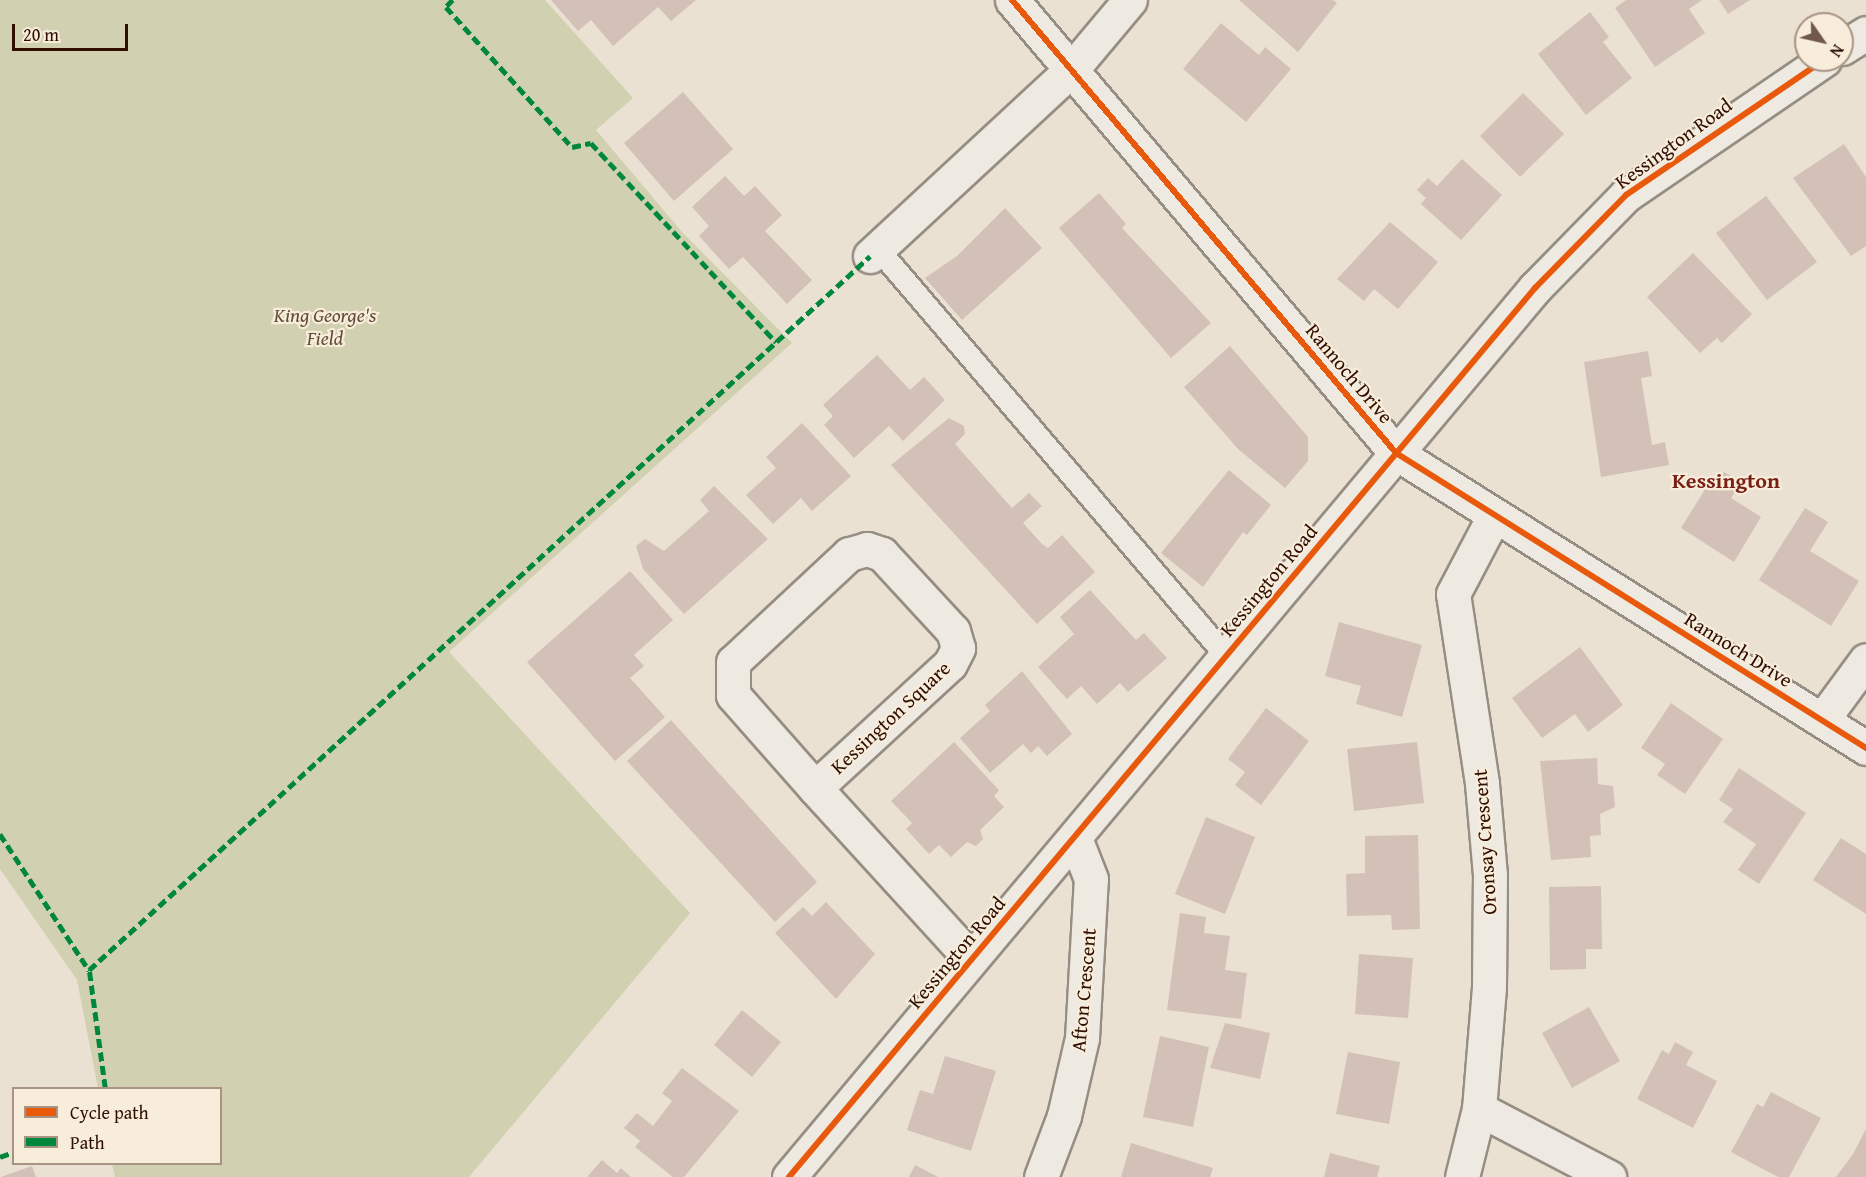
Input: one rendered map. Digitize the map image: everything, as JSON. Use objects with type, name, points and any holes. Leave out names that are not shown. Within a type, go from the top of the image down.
[{"type":"street","name":"Rannoch Drive","points":[[1012,0],[1396,453],[1866,748]]},
{"type":"street","points":[[874,252],[1072,69],[1130,0]]},
{"type":"street","name":"Kessington Road","points":[[789,1177],[1535,288],[1626,195],[1806,72]]},
{"type":"street","name":"Oronsay Crescent","points":[[1462,1177],[1479,1109],[1489,987],[1490,875],[1482,783],[1453,594],[1494,516]]},
{"type":"street","name":"Kessington Square","points":[[815,788],[950,664],[958,648],[952,632],[882,554],[867,549],[849,554],[733,662],[729,677],[733,695],[815,788],[971,959]]},
{"type":"street","points":[[1822,720],[1866,660]]},
{"type":"street","name":"Afton Crescent","points":[[1041,1177],[1064,1116],[1082,1038],[1091,879],[1075,838]]},
{"type":"street","points":[[1479,1109],[1609,1177]]},
{"type":"lane","points":[[874,252],[1226,656]]},
{"type":"green space","name":"King George's Field","points":[[0,0],[545,0],[633,98],[596,130],[682,232],[792,343],[449,652],[690,913],[469,1177],[115,1177],[112,1165],[222,1165],[222,1087],[98,1087],[77,980],[0,869]]},
{"type":"building","points":[[551,0],[696,0],[671,21],[658,7],[613,46],[591,20],[578,31]]},
{"type":"building","points":[[1239,0],[1333,0],[1337,3],[1298,52]]},
{"type":"building","points":[[1626,0],[1702,0],[1689,9],[1705,33],[1655,67],[1615,8]]},
{"type":"building","points":[[1719,0],[1750,0],[1728,14]]},
{"type":"building","points":[[1590,12],[1609,37],[1603,42],[1632,78],[1586,115],[1538,54]]},
{"type":"building","points":[[1221,23],[1259,55],[1265,47],[1291,69],[1246,122],[1183,69]]},
{"type":"building","points":[[683,92],[733,149],[674,201],[624,143]]},
{"type":"building","points":[[1523,93],[1564,134],[1520,177],[1480,136]]},
{"type":"building","points":[[1844,144],[1866,177],[1866,246],[1851,256],[1793,178]]},
{"type":"building","points":[[1462,159],[1502,195],[1461,240],[1421,204],[1426,198],[1417,190],[1428,178],[1437,186]]},
{"type":"building","points":[[725,176],[744,196],[755,186],[782,215],[765,231],[812,280],[787,304],[743,257],[729,269],[699,236],[709,226],[692,207]]},
{"type":"building","points":[[1099,193],[1126,224],[1122,228],[1211,323],[1171,358],[1059,228]]},
{"type":"building","points":[[1766,196],[1817,262],[1767,300],[1716,233]]},
{"type":"building","points":[[1005,208],[1042,248],[962,320],[925,278],[957,256]]},
{"type":"building","points":[[1390,222],[1438,262],[1398,309],[1374,289],[1364,301],[1337,279]]},
{"type":"building","points":[[1693,253],[1752,314],[1722,343],[1717,338],[1700,353],[1647,297]]},
{"type":"building","points":[[1230,346],[1308,437],[1308,461],[1285,488],[1238,449],[1184,387]]},
{"type":"building","points":[[1648,351],[1652,376],[1641,378],[1652,445],[1665,442],[1669,465],[1601,477],[1584,362]]},
{"type":"building","points":[[877,355],[910,390],[924,377],[945,400],[903,441],[889,426],[854,458],[824,425],[833,416],[823,405]]},
{"type":"building","points":[[949,418],[964,426],[965,434],[955,444],[1012,508],[1029,493],[1042,506],[1023,523],[1042,544],[1048,548],[1062,535],[1095,572],[1037,624],[891,465]]},
{"type":"building","points":[[802,423],[851,476],[812,511],[801,498],[773,524],[746,495],[776,468],[766,457]]},
{"type":"building","points":[[1229,470],[1271,505],[1247,535],[1243,532],[1203,587],[1161,553]]},
{"type":"building","points":[[1724,472],[1741,482],[1731,498],[1761,517],[1734,562],[1681,528],[1709,483],[1715,487]]},
{"type":"building","points":[[714,486],[768,539],[684,614],[643,569],[636,546],[645,539],[664,551],[709,511],[700,500]]},
{"type":"building","points":[[1805,508],[1828,522],[1810,551],[1859,581],[1831,626],[1759,580]]},
{"type":"building","points":[[630,571],[673,620],[634,655],[644,666],[630,678],[665,717],[615,761],[527,662]]},
{"type":"building","points":[[1090,590],[1136,640],[1144,633],[1167,658],[1128,692],[1120,683],[1097,704],[1081,686],[1067,699],[1038,667],[1074,634],[1060,617]]},
{"type":"building","points":[[1339,622],[1422,645],[1402,717],[1356,704],[1361,686],[1325,676]]},
{"type":"building","points":[[1580,647],[1623,705],[1588,732],[1575,714],[1542,738],[1512,698]]},
{"type":"building","points":[[1022,671],[1072,734],[1047,756],[1038,746],[1031,753],[1023,744],[990,773],[960,738],[990,711],[985,705]]},
{"type":"building","points":[[1671,703],[1723,739],[1685,794],[1657,775],[1665,764],[1641,748]]},
{"type":"building","points":[[1266,708],[1309,741],[1261,805],[1235,785],[1245,772],[1228,759]]},
{"type":"building","points":[[671,720],[817,882],[775,922],[627,761]]},
{"type":"building","points":[[954,742],[999,790],[994,796],[1004,807],[980,830],[983,839],[976,846],[967,842],[951,857],[939,845],[929,854],[906,829],[912,823],[891,801]]},
{"type":"building","points":[[1417,742],[1424,803],[1354,811],[1347,749]]},
{"type":"building","points":[[1597,758],[1598,784],[1613,786],[1615,807],[1600,814],[1601,835],[1590,836],[1591,857],[1551,860],[1540,761]]},
{"type":"building","points":[[1739,768],[1806,813],[1759,884],[1738,870],[1756,844],[1723,822],[1733,809],[1719,800]]},
{"type":"building","points":[[1206,817],[1255,837],[1225,914],[1175,894]]},
{"type":"building","points":[[1418,835],[1420,929],[1392,930],[1391,915],[1347,916],[1346,874],[1365,873],[1365,836]]},
{"type":"building","points":[[1841,838],[1866,854],[1866,914],[1813,880]]},
{"type":"building","points":[[1601,886],[1602,949],[1586,949],[1586,969],[1550,970],[1549,887]]},
{"type":"building","points":[[826,902],[875,954],[836,999],[775,933],[803,907],[812,916]]},
{"type":"building","points":[[1180,913],[1206,917],[1204,933],[1230,936],[1225,970],[1247,973],[1241,1019],[1167,1010]]},
{"type":"building","points":[[1359,954],[1413,958],[1408,1018],[1355,1014]]},
{"type":"building","points":[[1589,1007],[1620,1061],[1572,1088],[1542,1033]]},
{"type":"building","points":[[742,1010],[781,1042],[752,1077],[714,1045]]},
{"type":"building","points":[[1225,1023],[1270,1033],[1260,1079],[1210,1068]]},
{"type":"building","points":[[1160,1036],[1209,1047],[1193,1127],[1143,1117]]},
{"type":"building","points":[[1675,1042],[1693,1052],[1686,1065],[1717,1081],[1693,1128],[1637,1099],[1662,1050],[1669,1054]]},
{"type":"building","points":[[1348,1052],[1400,1062],[1389,1124],[1336,1114]]},
{"type":"building","points":[[945,1056],[996,1071],[971,1151],[907,1130],[920,1090],[933,1094]]},
{"type":"building","points":[[682,1068],[739,1111],[684,1177],[673,1177],[635,1147],[640,1141],[624,1128],[637,1113],[653,1126],[672,1101],[662,1093]]},
{"type":"building","points":[[1771,1092],[1821,1118],[1789,1177],[1778,1177],[1731,1152],[1757,1104],[1763,1107]]},
{"type":"building","points":[[1866,1129],[1866,1177],[1836,1177],[1853,1154]]},
{"type":"building","points":[[1131,1143],[1213,1168],[1210,1177],[1121,1177]]},
{"type":"building","points":[[1330,1153],[1380,1166],[1377,1177],[1324,1177]]},
{"type":"building","points":[[602,1160],[617,1173],[621,1168],[631,1177],[587,1177]]},
{"type":"building","points":[[915,1165],[938,1177],[909,1177]]},
{"type":"building","points":[[32,1166],[36,1177],[1,1177]]},
{"type":"marked path","points":[[453,0],[446,7],[572,147],[591,143],[776,342]]},
{"type":"marked path","points":[[105,1087],[89,970],[870,256]]},
{"type":"marked path","points":[[0,834],[89,970]]},
{"type":"marked path","points":[[0,1157],[12,1153]]},
{"type":"cycle path","points":[[1012,0],[1396,453],[1866,748]]},
{"type":"cycle path","points":[[789,1177],[1535,288],[1626,195],[1806,72]]},
{"type":"district","name":"Kessington","points":[[1726,481]]}]
